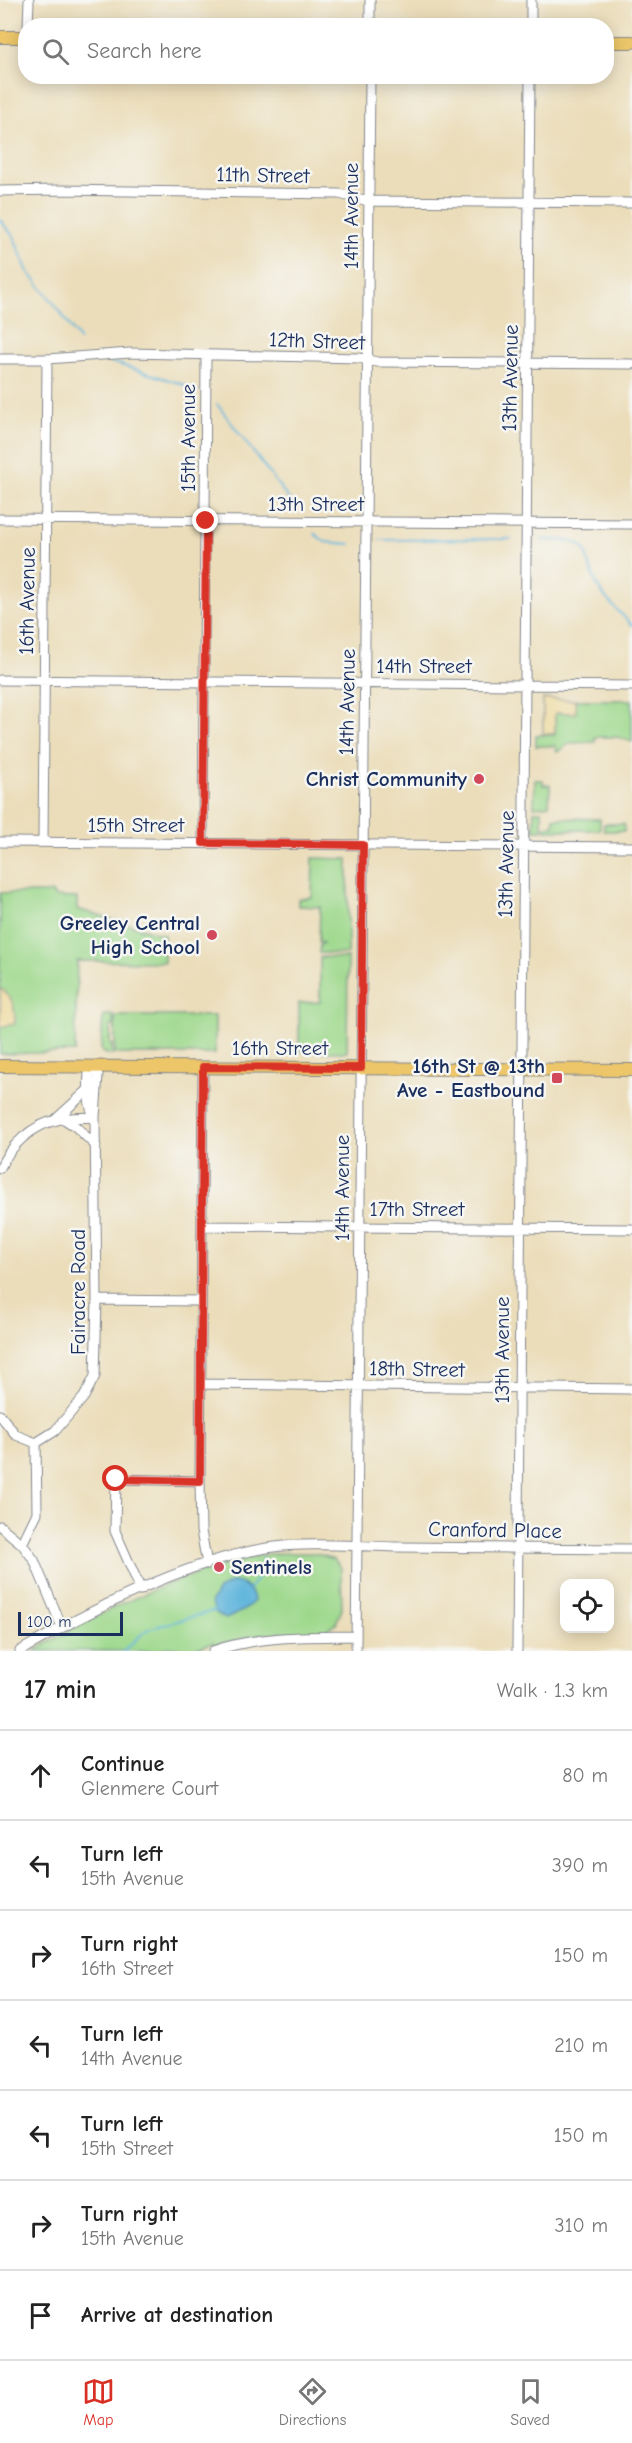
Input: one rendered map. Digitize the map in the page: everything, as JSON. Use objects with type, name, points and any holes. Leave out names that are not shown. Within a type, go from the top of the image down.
[{"type":"main road","points":[[0,37],[18,37]]},
{"type":"main road","points":[[614,42],[632,42]]},
{"type":"main road","name":"16th Street","points":[[0,1066],[632,1070]]},
{"type":"street","points":[[28,18],[29,0]]},
{"type":"street","points":[[370,0],[370,18]]},
{"type":"street","points":[[531,0],[531,18]]},
{"type":"street","name":"14th Avenue","points":[[356,1651],[370,84]]},
{"type":"street","name":"13th Avenue","points":[[517,1651],[530,84]]},
{"type":"street","name":"11th Street","points":[[0,191],[339,194],[369,201],[632,203]]},
{"type":"street","name":"12th Street","points":[[0,359],[47,359],[107,353],[359,358],[368,361],[632,364]]},
{"type":"street","name":"15th Avenue","points":[[203,843],[206,356]]},
{"type":"street","name":"16th Avenue","points":[[43,842],[47,359]]},
{"type":"street","name":"13th Street","points":[[0,519],[632,524]]},
{"type":"street","name":"14th Street","points":[[0,680],[632,686]]},
{"type":"street","name":"15th Street","points":[[0,842],[632,847]]},
{"type":"street","name":"Fairacre Road","points":[[36,1443],[55,1431],[92,1385],[97,1357],[95,1117],[98,1075],[95,1067],[88,1073],[92,1112],[95,1117]]},
{"type":"street","points":[[203,1067],[200,1481],[201,1531],[207,1564]]},
{"type":"street","points":[[60,1120],[89,1089]]},
{"type":"street","points":[[0,1168],[7,1153],[23,1137],[60,1120],[95,1117]]},
{"type":"street","points":[[60,1120],[75,1126],[96,1146]]},
{"type":"street","name":"17th Street","points":[[202,1226],[632,1229]]},
{"type":"street","points":[[97,1300],[201,1301]]},
{"type":"street","name":"18th Street","points":[[201,1384],[632,1389]]},
{"type":"street","points":[[0,1415],[16,1435],[36,1443],[37,1513],[22,1544]]},
{"type":"street","points":[[141,1590],[116,1531],[116,1479],[200,1481]]},
{"type":"street","points":[[0,1526],[22,1544],[34,1560],[62,1627]]},
{"type":"street","name":"Cranford Place","points":[[20,1651],[62,1627],[141,1590],[207,1564],[268,1548],[357,1546],[632,1549]]},
{"type":"street","points":[[213,1651],[253,1640],[283,1636],[356,1636]]},
{"type":"green space","points":[[575,700],[632,700],[632,742],[617,737],[595,737],[595,742],[570,743],[557,752],[555,746],[536,746],[536,735],[555,735],[555,713],[575,712]]},
{"type":"green space","points":[[535,780],[543,780],[543,785],[550,785],[549,805],[534,807]]},
{"type":"green space","points":[[534,811],[542,811],[542,830],[534,830]]},
{"type":"green space","points":[[554,818],[600,819],[600,830],[545,830],[545,826],[554,826]]},
{"type":"green space","points":[[604,824],[624,824],[624,831],[604,831]]},
{"type":"green space","points":[[313,858],[348,859],[348,954],[319,953],[320,944],[324,943],[319,942],[320,907],[298,906],[298,899],[312,897]]},
{"type":"green space","points":[[0,893],[53,893],[54,897],[77,898],[77,909],[164,935],[164,962],[77,961],[75,1052],[0,1054]]},
{"type":"green space","points":[[320,957],[348,958],[347,1052],[299,1051],[299,1003],[320,1002]]},
{"type":"green space","points":[[103,1015],[113,1015],[110,1044],[113,1055],[103,1053],[101,1050]]},
{"type":"green space","points":[[115,1016],[215,1016],[215,1054],[115,1054]]},
{"type":"green space","points":[[314,1553],[334,1559],[341,1568],[342,1609],[336,1623],[323,1632],[263,1634],[190,1649],[168,1647],[156,1651],[34,1651],[113,1608],[196,1574],[261,1555]]},
{"type":"sand","points":[[543,699],[575,700],[576,713],[555,713],[555,734],[543,734]]},
{"type":"sand","points":[[0,988],[13,1004],[15,1024],[0,1027]]},
{"type":"water","points":[[232,1582],[246,1587],[252,1593],[254,1601],[244,1610],[226,1619],[216,1613],[211,1602],[218,1590]]},
{"type":"waterway","points":[[0,220],[14,237],[27,270],[80,341]]},
{"type":"waterway","points":[[111,362],[198,391]]},
{"type":"waterway","points":[[217,404],[297,510]]},
{"type":"waterway","points":[[315,534],[325,542],[350,544]]},
{"type":"waterway","points":[[379,540],[511,539]]},
{"type":"waterway","points":[[542,540],[560,540],[580,545],[600,590],[632,625]]},
{"type":"waterway","points":[[249,1589],[264,1569],[262,1559]]},
{"type":"waterway","points":[[123,1651],[148,1629],[217,1610]]},
{"type":"place","name":"Christ Community","points":[[479,779]]},
{"type":"place","name":"Greeley Central High School","points":[[212,935]]},
{"type":"place","name":"16th St @ 13th Ave - Eastbound","points":[[557,1078]]},
{"type":"place","name":"Sentinels","points":[[219,1567]]},
{"type":"route","points":[[116,1479],[200,1481],[203,1067],[361,1068],[363,845],[203,843],[206,521]]}]
